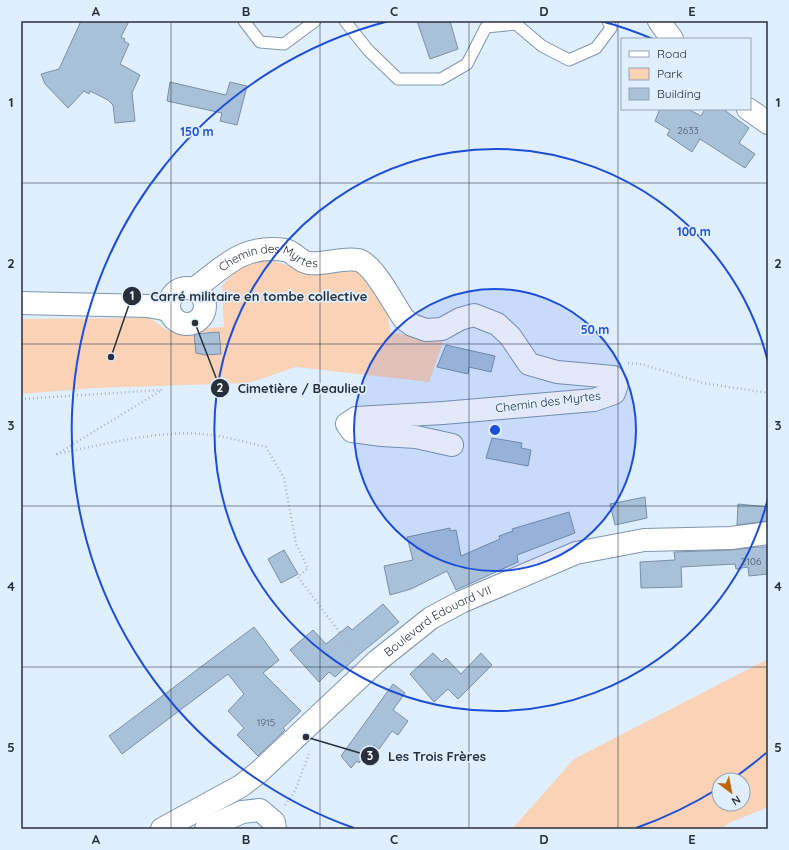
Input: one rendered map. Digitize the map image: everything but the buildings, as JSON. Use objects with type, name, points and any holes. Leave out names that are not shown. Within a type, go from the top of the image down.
[{"type":"street","points":[[659,21],[671,38]]},
{"type":"street","points":[[749,110],[768,123]]},
{"type":"street","name":"Chemin des Myrtes","points":[[194,289],[231,261],[248,252],[261,249],[287,251],[307,263],[318,264],[358,260],[368,266],[404,319],[412,325],[426,330],[442,329],[460,319],[474,315],[497,324],[510,336],[530,364],[557,372],[613,377],[617,384],[614,393],[594,400],[444,413],[356,418],[347,424],[352,431],[416,437],[452,445]]},
{"type":"street","points":[[188,288],[199,292],[205,301],[206,308],[200,320],[189,325],[175,321],[169,310],[171,297],[175,292],[188,288]]},
{"type":"street","points":[[21,303],[148,306],[169,310]]},
{"type":"street","name":"Boulevard Edouard VII","points":[[162,829],[241,786],[259,772],[370,667],[431,618],[455,605],[576,553],[644,540],[731,538],[768,533]]},
{"type":"street","points":[[206,829],[242,812],[260,810],[274,826]]},
{"type":"lane","points":[[244,21],[260,42],[284,44],[315,21]]},
{"type":"lane","points":[[345,21],[368,50],[398,79],[441,79],[467,64],[486,27],[516,24],[542,46],[569,60],[596,48],[610,28],[608,21]]},
{"type":"path","points":[[602,375],[606,362],[641,364],[703,383],[768,393]]},
{"type":"path","points":[[21,398],[162,390],[57,454],[149,436],[202,434],[232,438],[266,447],[284,478],[296,544],[308,568],[298,577],[340,633],[370,667]]},
{"type":"path","points":[[274,826],[295,790],[311,748],[314,720]]},
{"type":"green space","points":[[256,257],[311,271],[348,269],[362,271],[387,308],[390,332],[443,342],[429,382],[296,367],[249,383],[95,388],[21,394],[21,319],[149,318],[169,331],[224,327],[222,286],[245,261]]},
{"type":"green space","points":[[768,659],[768,807],[729,823],[722,829],[512,829],[574,759]]},
{"type":"place","name":"Cimetière / Beaulieu","points":[[195,323]]},
{"type":"place","name":"Carré militaire en tombe collective","points":[[111,357]]},
{"type":"place","name":"Les Trois Frères","points":[[306,737]]}]
